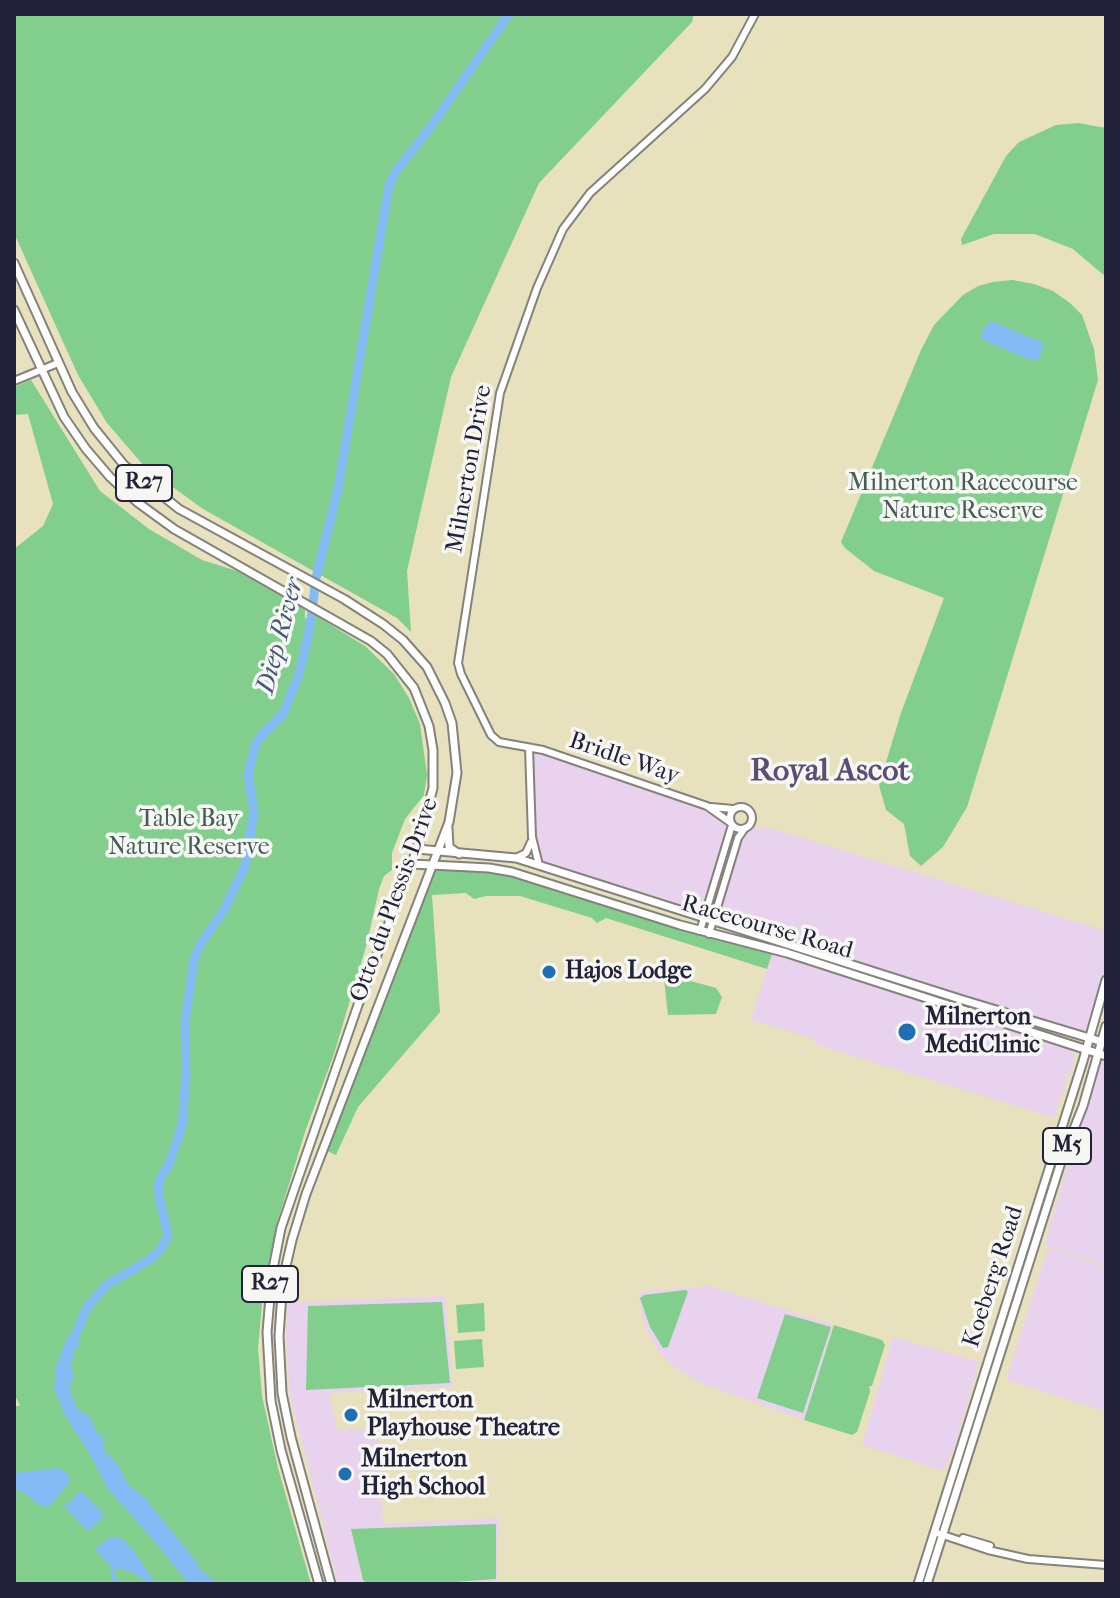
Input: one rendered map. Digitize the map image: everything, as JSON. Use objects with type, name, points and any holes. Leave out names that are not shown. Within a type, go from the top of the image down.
[{"type":"main road","name":"Otto du Plessis Drive","points":[[14,263],[58,363],[86,417],[124,465],[162,498],[344,599],[403,640],[427,667],[445,703],[456,748],[457,773],[449,822],[306,1194],[294,1230],[282,1286],[279,1346],[284,1403],[331,1584]]},
{"type":"main road","name":"Otto du Plessis Drive","points":[[14,310],[40,370],[74,433],[117,484],[174,529],[341,623],[387,654],[414,688],[424,708],[433,750],[434,773],[417,849],[358,1005],[294,1190],[279,1236],[270,1285],[267,1332],[270,1393],[281,1450],[319,1584]]},
{"type":"main road","points":[[449,822],[449,845],[459,854]]},
{"type":"main road","name":"Racecourse Road","points":[[417,849],[516,858],[1104,1042]]},
{"type":"main road","name":"Racecourse Road","points":[[412,864],[500,869],[704,932],[787,953],[1102,1054]]},
{"type":"main road","name":"Koeberg Road","points":[[927,1584],[939,1532],[1106,980]]},
{"type":"main road","name":"Koeberg Road","points":[[918,1584],[939,1532],[1062,1159],[1102,1054],[1106,1026]]},
{"type":"street","name":"Milnerton Drive","points":[[529,748],[505,744],[491,735],[458,663],[500,393],[537,288],[569,219],[590,193],[705,89],[732,57],[755,14]]},
{"type":"street","points":[[14,381],[58,363]]},
{"type":"street","name":"Bridle Way","points":[[529,748],[543,750],[707,806],[733,809]]},
{"type":"street","points":[[529,748],[532,837],[539,865]]},
{"type":"street","name":"Bridle Way","points":[[707,806],[732,824]]},
{"type":"street","points":[[704,932],[709,919],[738,838],[752,821],[750,811],[742,807],[733,809],[730,816],[732,824],[709,919]]},
{"type":"street","points":[[732,824],[739,829],[745,828]]},
{"type":"street","points":[[516,858],[529,850],[532,837]]},
{"type":"street","points":[[939,1532],[1028,1559],[1106,1565]]},
{"type":"shaded area","points":[[529,748],[707,806],[739,829],[770,828],[1106,931],[1106,980],[1090,1038],[539,865]]},
{"type":"shaded area","name":"Milnerton MediClinic","points":[[772,954],[1073,1048],[1074,1059],[1054,1118],[818,1045],[811,1038],[751,1020]]},
{"type":"shaded area","points":[[1099,1061],[1106,1064],[1106,1265],[1044,1245]]},
{"type":"shaded area","points":[[1048,1248],[1106,1267],[1106,1411],[1009,1381],[1007,1377]]},
{"type":"shaded area","points":[[710,1286],[834,1325],[804,1420],[699,1382],[674,1367],[659,1352],[646,1329],[638,1296],[642,1291]]},
{"type":"shaded area","name":"Milnerton High School","points":[[445,1296],[453,1387],[329,1393],[337,1430],[378,1428],[383,1524],[499,1518],[497,1584],[338,1584],[290,1395],[286,1338],[288,1303]]},
{"type":"shaded area","points":[[893,1337],[979,1362],[954,1449],[943,1471],[862,1445]]},
{"type":"green space","points":[[14,14],[694,14],[692,22],[539,183],[451,377],[407,571],[411,632],[397,618],[203,509],[144,466],[107,423],[78,375],[14,233]]},
{"type":"green space","points":[[1078,123],[1106,128],[1106,277],[1073,249],[1035,234],[994,234],[962,245],[961,239],[1006,156],[1019,142],[1056,125]]},
{"type":"green space","name":"Milnerton Racecourse Nature Reserve","points":[[1013,280],[1053,291],[1082,315],[1094,349],[1098,380],[967,807],[943,847],[921,866],[910,856],[904,824],[886,810],[879,785],[901,713],[944,598],[874,571],[841,542],[934,325],[963,295],[978,286]]},
{"type":"green space","name":"Table Bay Nature Reserve","points":[[31,380],[100,491],[149,529],[202,560],[237,571],[305,609],[305,618],[313,622],[313,614],[365,646],[394,674],[420,724],[427,775],[424,795],[405,819],[392,853],[392,870],[384,876],[379,889],[367,943],[334,1054],[305,1132],[277,1223],[262,1304],[258,1348],[262,1396],[278,1468],[311,1584],[14,1584],[14,1407],[20,1405],[14,1394],[14,549],[43,526],[53,504],[28,414],[14,415],[14,387]]},
{"type":"green space","points":[[430,866],[500,869],[787,953],[772,954],[767,969],[606,918],[597,923],[592,918],[520,896],[474,899],[466,893],[432,895],[440,1012],[358,1107],[336,1155],[323,1149]]},
{"type":"green space","points":[[669,975],[716,988],[722,997],[716,1014],[668,1015],[664,979]]},
{"type":"green space","points":[[688,1292],[668,1347],[663,1348],[650,1327],[640,1298]]},
{"type":"green space","points":[[442,1302],[450,1383],[306,1390],[308,1306]]},
{"type":"green space","points":[[484,1303],[485,1331],[458,1333],[456,1305]]},
{"type":"green space","points":[[785,1314],[831,1327],[803,1413],[757,1398]]},
{"type":"green space","points":[[834,1325],[882,1340],[885,1345],[872,1386],[869,1386],[870,1392],[857,1432],[852,1435],[804,1420]]},
{"type":"green space","points":[[482,1339],[484,1367],[456,1369],[454,1341]]},
{"type":"green space","points":[[496,1524],[496,1579],[426,1584],[368,1584],[363,1580],[351,1529]]},
{"type":"water","points":[[991,321],[1044,343],[1038,361],[981,339],[983,330]]},
{"type":"water","points":[[68,1335],[75,1336],[80,1344],[74,1351],[71,1368],[74,1377],[69,1387],[77,1409],[90,1417],[96,1432],[104,1438],[103,1449],[117,1463],[128,1485],[143,1496],[199,1568],[217,1584],[189,1584],[108,1489],[66,1417],[54,1389],[56,1367]]},
{"type":"water","points":[[59,1468],[67,1473],[70,1481],[51,1505],[39,1505],[14,1489],[14,1473]]},
{"type":"water","points":[[81,1491],[105,1515],[88,1531],[64,1507]]},
{"type":"water","points":[[110,1537],[119,1537],[132,1548],[156,1584],[130,1571],[114,1568],[118,1584],[114,1584],[111,1567],[95,1549]]},
{"type":"waterway","name":"Diep River","points":[[75,1336],[86,1309],[105,1286],[149,1260],[160,1250],[168,1236],[158,1191],[159,1181],[169,1164],[182,1126],[186,1076],[185,1022],[194,959],[224,910],[245,866],[254,811],[248,775],[254,749],[259,738],[283,714],[299,674],[310,627],[316,578],[338,488],[389,185],[509,14]]},
{"type":"place","name":"Hajos Lodge","points":[[549,972]]},
{"type":"place","name":"Milnerton MediClinic","points":[[907,1032]]},
{"type":"place","name":"Milnerton Playhouse Theatre","points":[[351,1415]]},
{"type":"place","name":"Milnerton High School","points":[[345,1474]]},
{"type":"district","name":"Royal Ascot","points":[[830,772]]}]
